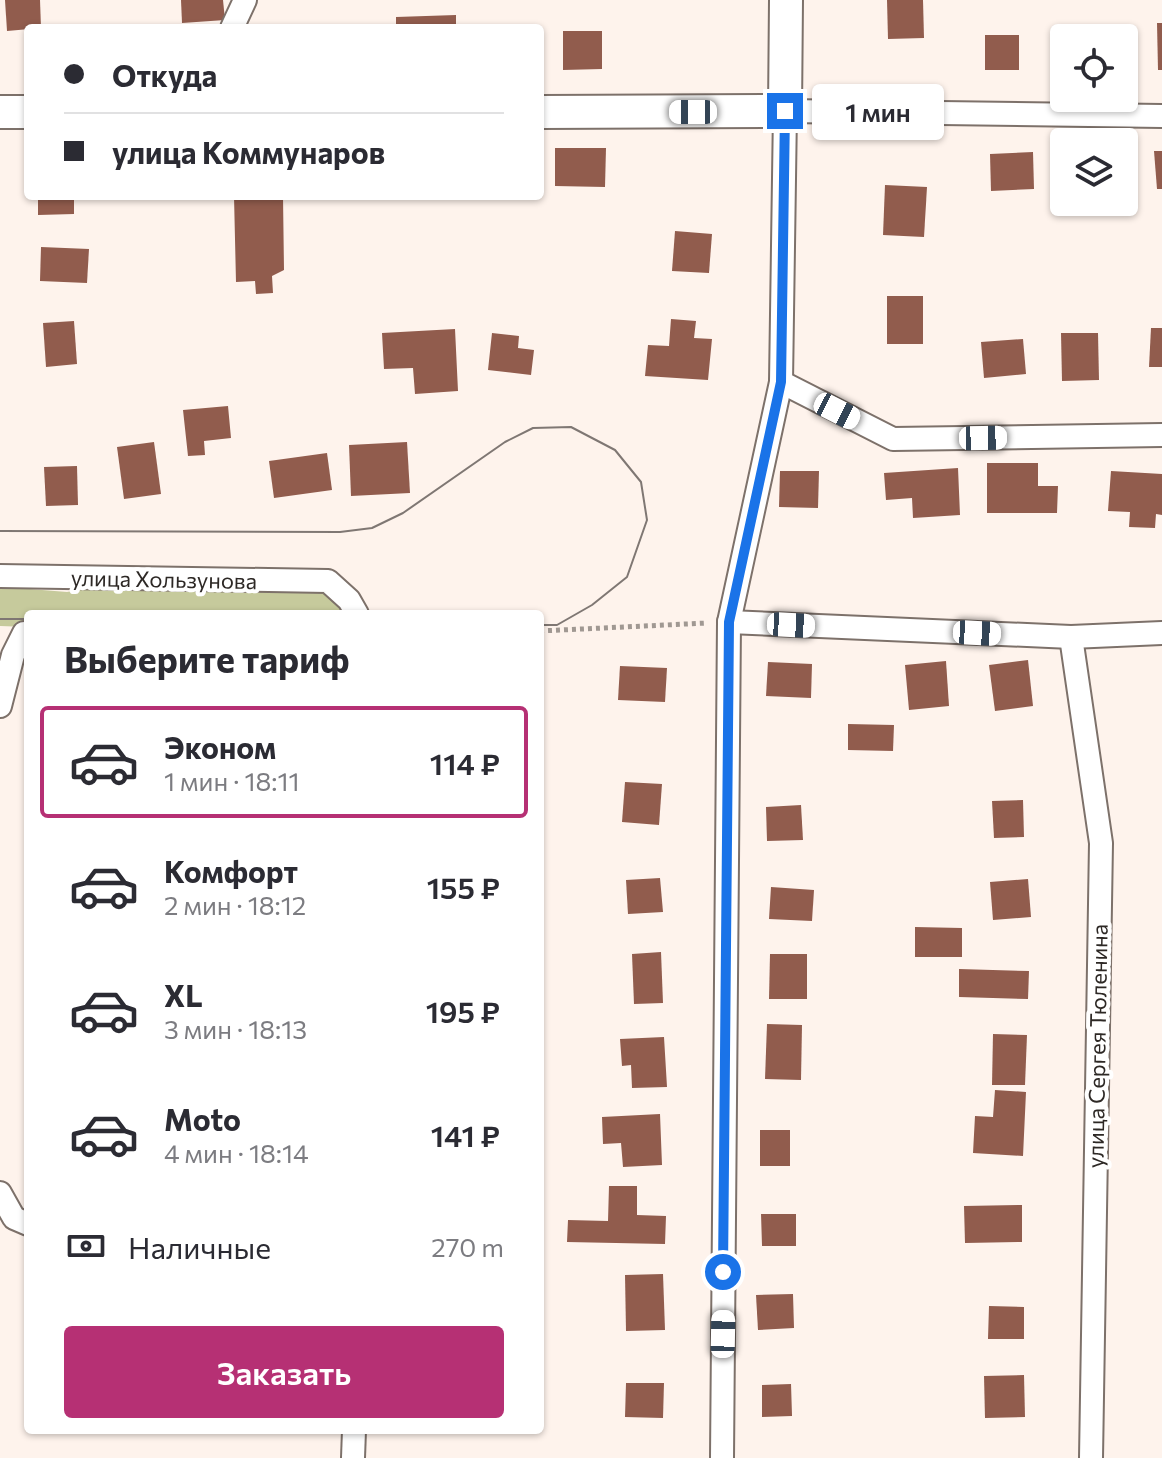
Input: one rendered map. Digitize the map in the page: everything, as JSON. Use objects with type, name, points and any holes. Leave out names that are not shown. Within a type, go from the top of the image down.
[{"type":"street","points":[[234,24],[245,0]]},
{"type":"street","points":[[722,1458],[729,622],[781,382],[786,0]]},
{"type":"street","points":[[544,112],[785,111],[1162,116]]},
{"type":"street","points":[[0,112],[24,112]]},
{"type":"street","points":[[781,382],[893,439],[1162,435]]},
{"type":"street","name":"улица Хользунова","points":[[0,576],[328,581],[349,600],[355,610]]},
{"type":"street","points":[[729,622],[1071,637],[1162,633]]},
{"type":"street","points":[[0,706],[13,655],[24,633]]},
{"type":"street","name":"улица Сергея Тюленина","points":[[1071,637],[1101,843],[1091,1458]]},
{"type":"street","points":[[0,1193],[14,1218],[24,1222]]},
{"type":"street","points":[[353,1458],[354,1434]]},
{"type":"path","points":[[544,631],[729,622]]},
{"type":"green space","points":[[0,589],[325,592],[344,610],[24,610],[24,627],[0,626]]},
{"type":"building","points":[[5,0],[40,0],[41,24],[24,24],[24,30],[7,31]]},
{"type":"building","points":[[181,0],[223,0],[225,20],[182,23]]},
{"type":"building","points":[[887,0],[923,0],[924,38],[888,39]]},
{"type":"building","points":[[456,15],[456,24],[396,24],[396,17]]},
{"type":"building","points":[[1157,23],[1162,23],[1162,70],[1158,70]]},
{"type":"building","points":[[563,31],[602,31],[602,69],[563,70]]},
{"type":"building","points":[[985,35],[1019,35],[1019,70],[985,70]]},
{"type":"building","points":[[555,148],[606,148],[605,187],[555,186]]},
{"type":"building","points":[[1154,151],[1162,151],[1162,189],[1157,189]]},
{"type":"building","points":[[1033,152],[1034,189],[991,191],[990,154]]},
{"type":"building","points":[[885,185],[927,187],[924,237],[883,235]]},
{"type":"building","points":[[38,200],[74,200],[74,214],[38,215]]},
{"type":"building","points":[[234,200],[283,200],[284,270],[272,276],[273,293],[256,294],[255,281],[236,282]]},
{"type":"building","points":[[675,231],[712,234],[709,273],[672,271]]},
{"type":"building","points":[[41,247],[89,249],[87,283],[40,281]]},
{"type":"building","points":[[887,296],[923,296],[923,344],[887,344]]},
{"type":"building","points":[[671,319],[696,321],[694,338],[712,339],[708,380],[645,376],[648,345],[669,346]]},
{"type":"building","points":[[74,321],[77,364],[46,367],[43,323]]},
{"type":"building","points":[[1151,328],[1162,328],[1162,367],[1149,367]]},
{"type":"building","points":[[455,329],[458,391],[415,394],[413,368],[384,369],[382,333]]},
{"type":"building","points":[[492,333],[519,336],[518,348],[534,350],[531,375],[488,370]]},
{"type":"building","points":[[1061,333],[1098,333],[1099,380],[1062,381]]},
{"type":"building","points":[[1023,339],[1026,374],[984,378],[981,342]]},
{"type":"building","points":[[228,406],[231,438],[204,441],[205,455],[188,456],[183,410]]},
{"type":"building","points":[[154,442],[161,494],[124,499],[117,447]]},
{"type":"building","points":[[407,442],[410,493],[351,496],[349,445]]},
{"type":"building","points":[[327,453],[332,490],[274,498],[269,461]]},
{"type":"building","points":[[987,463],[1038,463],[1038,486],[1058,486],[1057,513],[987,513]]},
{"type":"building","points":[[77,466],[78,505],[46,506],[44,467]]},
{"type":"building","points":[[958,468],[960,515],[913,518],[912,498],[886,500],[884,473]]},
{"type":"building","points":[[780,471],[819,471],[818,508],[779,507]]},
{"type":"building","points":[[1111,471],[1162,474],[1162,515],[1156,514],[1155,528],[1129,527],[1130,512],[1108,511]]},
{"type":"building","points":[[1028,660],[1033,706],[995,711],[989,665]]},
{"type":"building","points":[[946,661],[949,706],[909,710],[905,665]]},
{"type":"building","points":[[768,662],[812,664],[811,698],[766,696]]},
{"type":"building","points":[[620,666],[667,668],[665,702],[618,700]]},
{"type":"building","points":[[848,724],[894,725],[893,751],[848,750]]},
{"type":"building","points":[[625,782],[662,784],[659,825],[622,822]]},
{"type":"building","points":[[1023,800],[1024,837],[994,838],[992,801]]},
{"type":"building","points":[[801,805],[803,840],[767,841],[766,807]]},
{"type":"building","points":[[660,878],[663,912],[628,914],[626,880]]},
{"type":"building","points":[[1028,879],[1031,917],[993,920],[990,882]]},
{"type":"building","points":[[771,887],[814,890],[812,921],[769,919]]},
{"type":"building","points":[[915,927],[962,928],[962,957],[915,957]]},
{"type":"building","points":[[661,952],[663,1003],[634,1004],[632,954]]},
{"type":"building","points":[[770,954],[807,954],[807,999],[769,999]]},
{"type":"building","points":[[959,969],[1029,971],[1028,999],[959,997]]},
{"type":"building","points":[[767,1024],[802,1025],[801,1080],[765,1079]]},
{"type":"building","points":[[993,1034],[1027,1035],[1025,1085],[992,1085]]},
{"type":"building","points":[[664,1037],[667,1087],[632,1088],[631,1065],[622,1066],[620,1039]]},
{"type":"building","points":[[995,1090],[1026,1092],[1023,1156],[973,1153],[975,1116],[993,1117]]},
{"type":"building","points":[[660,1114],[662,1165],[623,1167],[621,1143],[603,1144],[602,1117]]},
{"type":"building","points":[[760,1130],[790,1130],[790,1166],[760,1166]]},
{"type":"building","points":[[609,1186],[637,1186],[637,1215],[666,1216],[665,1244],[567,1242],[568,1220],[608,1221]]},
{"type":"building","points":[[1022,1205],[1022,1242],[965,1243],[964,1206]]},
{"type":"building","points":[[761,1214],[796,1214],[796,1246],[762,1246]]},
{"type":"building","points":[[663,1274],[665,1330],[626,1331],[625,1275]]},
{"type":"building","points":[[793,1294],[794,1328],[758,1330],[756,1295]]},
{"type":"building","points":[[989,1306],[1024,1307],[1024,1339],[988,1339]]},
{"type":"building","points":[[1024,1375],[1025,1417],[985,1418],[984,1376]]},
{"type":"building","points":[[626,1383],[664,1383],[663,1418],[625,1417]]},
{"type":"building","points":[[791,1384],[792,1416],[762,1417],[762,1385]]},
{"type":"tram line","points":[[0,531],[340,532],[372,528],[403,513],[505,442],[533,428],[571,427],[615,450],[641,482],[647,520],[627,577],[592,605],[557,625],[544,625]]},
{"type":"tram line","points":[[0,619],[24,619]]},
{"type":"route","points":[[723,1272],[729,622],[781,382],[785,111]]}]
